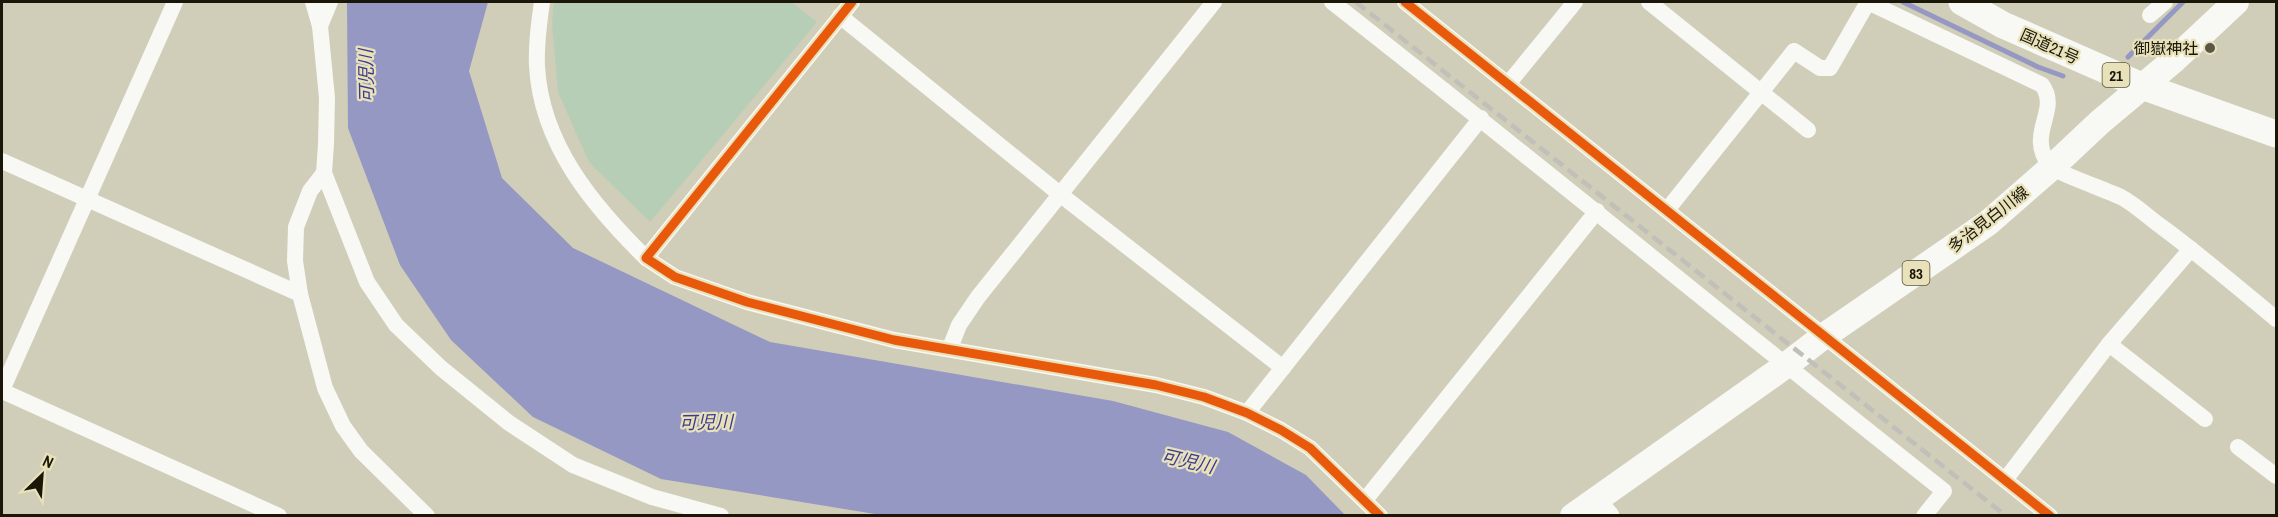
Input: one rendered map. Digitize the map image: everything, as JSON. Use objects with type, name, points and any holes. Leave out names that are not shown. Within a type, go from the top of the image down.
[{"type":"highway","name":"国道21号","points":[[1962,2],[2003,25],[2142,86],[2277,134]]},
{"type":"main road","name":"多治見白川線","points":[[1573,516],[1602,508],[1824,336],[1988,223],[2174,60],[2236,2]]},
{"type":"street","points":[[175,2],[2,390],[279,516]]},
{"type":"street","points":[[313,2],[320,26],[327,98],[324,173],[367,282],[396,325],[441,368],[509,423],[573,465],[652,497],[722,516]]},
{"type":"street","points":[[320,26],[330,2]]},
{"type":"street","points":[[542,2],[537,39],[537,68],[542,99],[552,131],[564,157],[579,183],[617,229],[646,258],[675,277],[747,302],[894,340],[1156,385],[1204,397],[1247,413],[1310,448],[1380,516]]},
{"type":"street","points":[[646,258],[852,2]]},
{"type":"street","points":[[950,348],[959,325],[978,297],[1214,2]]},
{"type":"street","points":[[1332,2],[1481,118],[1785,366],[1944,491],[1924,516]]},
{"type":"street","points":[[1405,2],[2050,516]]},
{"type":"street","points":[[1508,84],[1575,2]]},
{"type":"street","points":[[1650,2],[1808,130]]},
{"type":"street","points":[[1667,210],[1794,51],[1820,68],[1830,68],[1868,2],[2042,85],[2049,94],[2049,103],[2040,134],[2041,149],[2052,168],[2122,198],[2191,249],[2277,319]]},
{"type":"street","points":[[2150,15],[2165,2]]},
{"type":"street","points":[[840,16],[1060,195],[1283,368]]},
{"type":"street","points":[[1247,413],[1481,118]]},
{"type":"street","points":[[2,161],[300,294]]},
{"type":"street","points":[[324,173],[310,191],[296,227],[295,261],[300,294],[325,388],[343,426],[361,450],[427,516]]},
{"type":"street","points":[[1365,500],[1597,211]]},
{"type":"street","points":[[2005,480],[2109,344],[2191,249]]},
{"type":"street","points":[[2109,344],[2205,419]]},
{"type":"street","points":[[2238,447],[2277,476]]},
{"type":"green space","points":[[554,2],[791,2],[817,22],[650,222],[589,162],[558,92],[552,23]]},
{"type":"water","name":"可児川","points":[[347,2],[488,2],[469,71],[502,178],[573,248],[770,342],[1113,401],[1228,432],[1306,475],[1345,515],[881,515],[661,479],[533,417],[451,340],[400,265],[348,128]]},
{"type":"waterway","points":[[1903,2],[2038,67],[2063,76]]},
{"type":"waterway","points":[[2128,57],[2183,2]]},
{"type":"railway","points":[[1356,2],[2006,516]]},
{"type":"cycle path","points":[[852,2],[646,258],[675,277],[747,302],[894,340],[1156,385],[1204,397],[1247,413],[1310,448],[1380,516]]},
{"type":"cycle path","points":[[1405,2],[2050,516]]},
{"type":"place","name":"御嶽神社","points":[[2210,48]]}]
